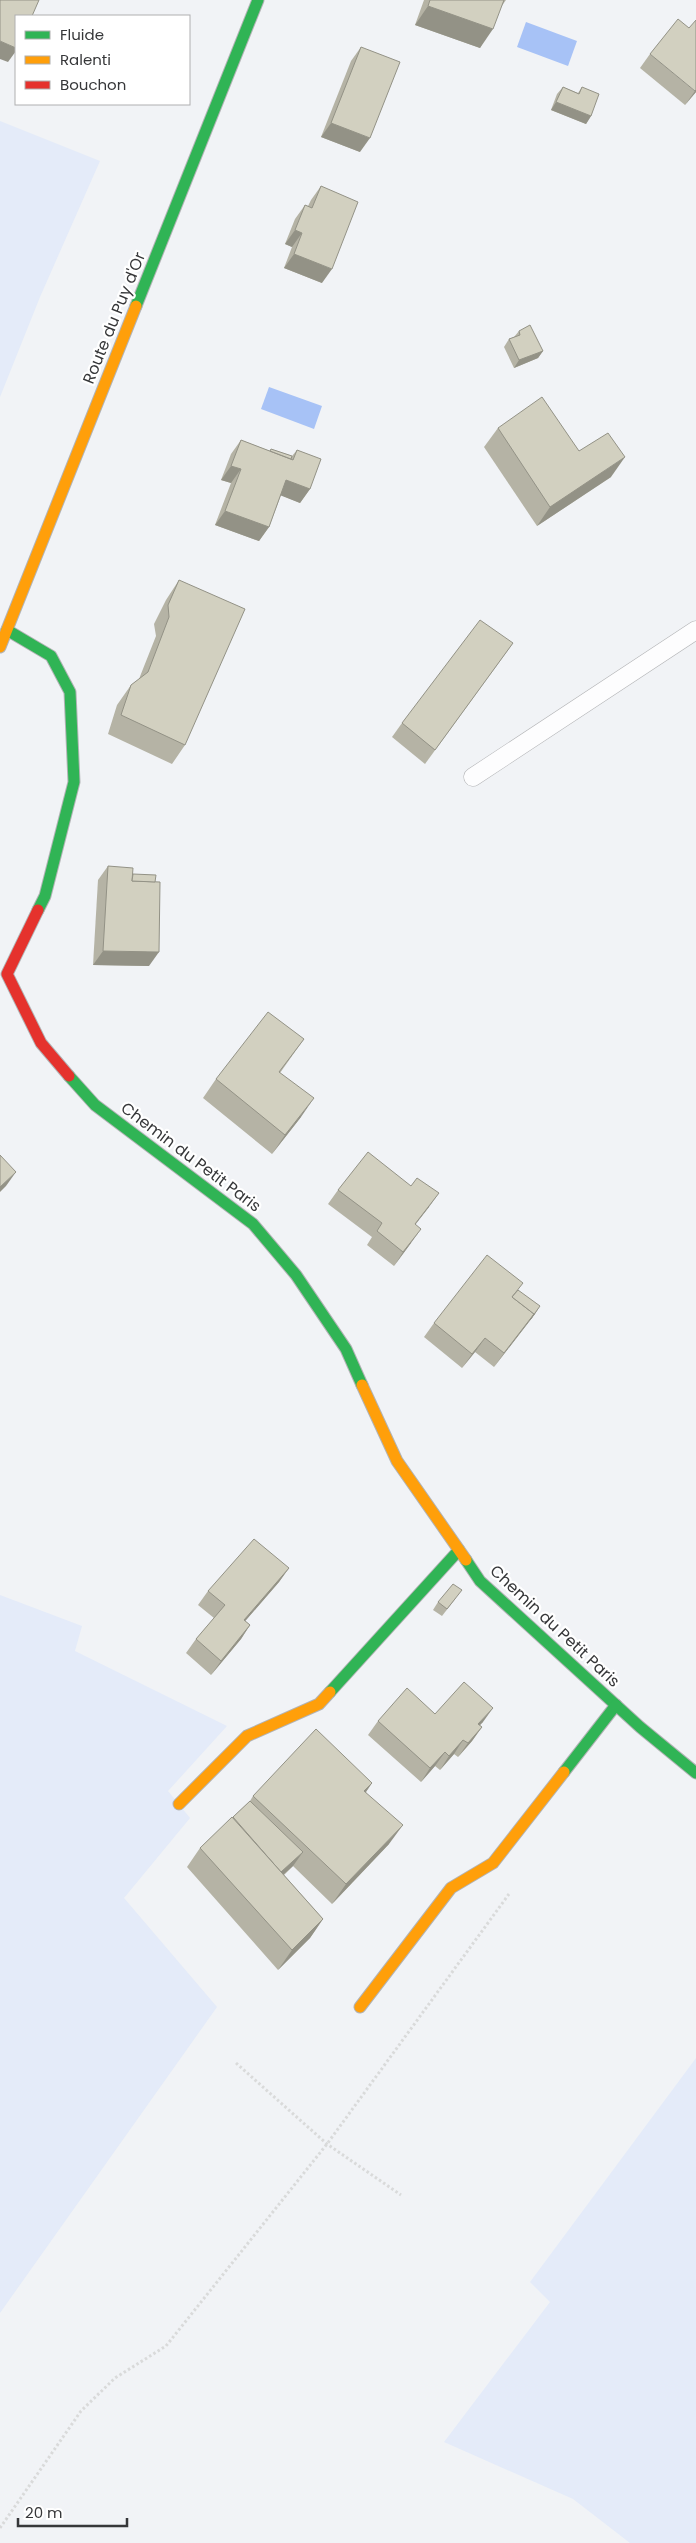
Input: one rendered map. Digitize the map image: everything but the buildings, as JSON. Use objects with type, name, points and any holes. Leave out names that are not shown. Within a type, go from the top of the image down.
[{"type":"street","name":"Route du Puy d'Or","points":[[0,647],[258,0]]},
{"type":"street","name":"Chemin du Petit Paris","points":[[7,630],[51,656],[70,692],[74,782],[45,896],[7,974],[41,1043],[95,1105],[253,1224],[296,1276],[346,1349],[397,1461],[480,1581],[616,1705],[696,1773]]},
{"type":"street","points":[[179,1804],[246,1736],[319,1704],[459,1550]]},
{"type":"street","points":[[360,2007],[451,1888],[493,1863],[616,1705]]},
{"type":"lane","points":[[473,776],[696,630]]},
{"type":"path","points":[[0,2528],[81,2410],[115,2378],[166,2346],[327,2144],[513,1889]]},
{"type":"path","points":[[236,2062],[327,2144],[402,2195]]},
{"type":"shaded area","points":[[0,121],[100,161],[40,297],[0,397]]},
{"type":"shaded area","points":[[0,1595],[82,1626],[75,1651],[227,1726],[168,1791],[190,1818],[124,1898],[217,2007],[0,2313]]},
{"type":"shaded area","points":[[696,2058],[696,2543],[630,2543],[573,2499],[444,2442],[550,2302],[530,2282]]},
{"type":"water","points":[[526,22],[577,41],[568,66],[517,47]]},
{"type":"water","points":[[269,387],[322,406],[314,429],[261,409]]},
{"type":"traffic: fast","points":[[136,306],[258,0]]},
{"type":"traffic: fast","points":[[7,630],[51,656],[70,692],[74,782],[45,896],[38,910]]},
{"type":"traffic: fast","points":[[69,1076],[95,1105],[253,1224],[296,1275],[346,1349],[362,1385]]},
{"type":"traffic: fast","points":[[330,1692],[459,1550]]},
{"type":"traffic: fast","points":[[466,1560],[480,1581],[640,1727],[696,1773]]},
{"type":"traffic: fast","points":[[564,1772],[616,1705]]},
{"type":"traffic: slow","points":[[0,647],[136,306]]},
{"type":"traffic: slow","points":[[362,1385],[397,1461],[466,1560]]},
{"type":"traffic: slow","points":[[179,1804],[247,1736],[319,1704],[330,1692]]},
{"type":"traffic: slow","points":[[360,2007],[451,1888],[493,1863],[564,1772]]},
{"type":"traffic: jam","points":[[38,910],[7,974],[41,1043],[69,1076]]}]
